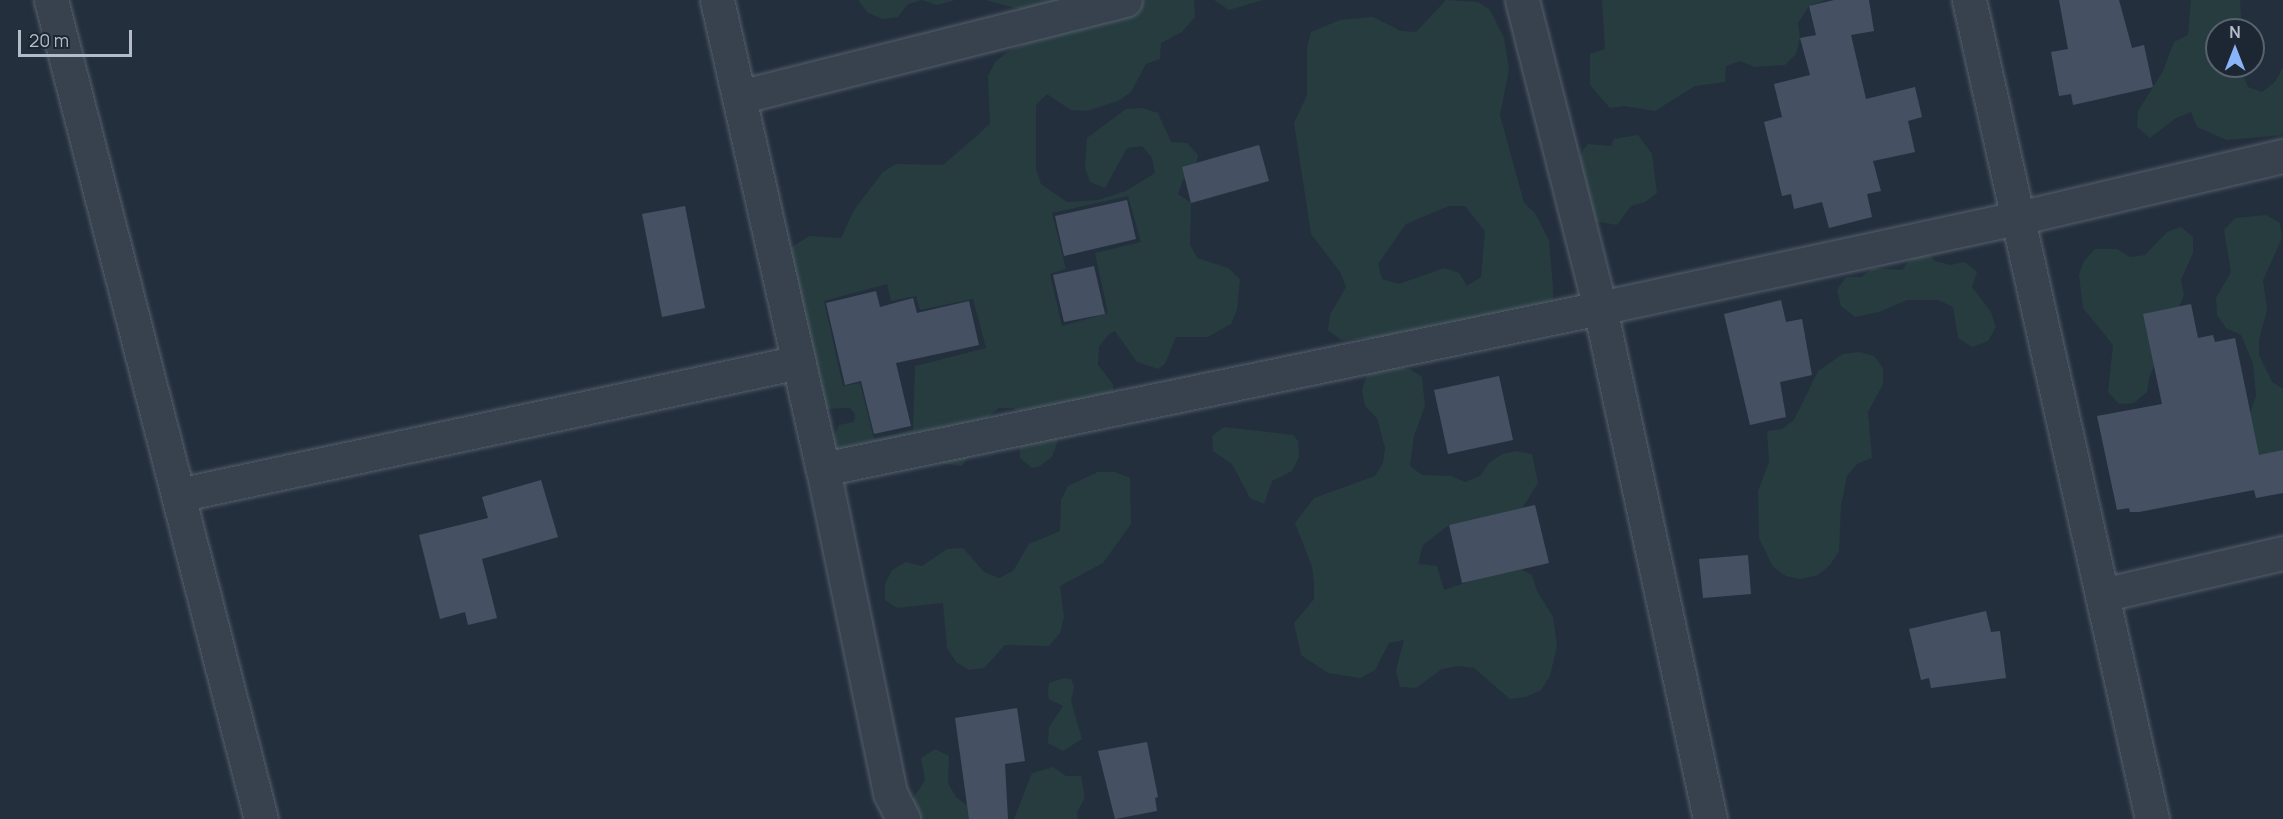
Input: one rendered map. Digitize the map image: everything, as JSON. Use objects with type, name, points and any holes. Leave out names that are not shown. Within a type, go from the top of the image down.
[{"type":"street","points":[[51,0],[261,819]]},
{"type":"street","points":[[717,0],[823,469],[890,793],[903,819]]},
{"type":"street","points":[[739,97],[1125,0]]},
{"type":"street","points":[[1522,0],[1600,308],[1710,819]]},
{"type":"street","points":[[1969,0],[2152,819]]},
{"type":"street","points":[[823,469],[1600,308],[2018,218],[2283,156]]},
{"type":"street","points":[[178,495],[799,362]]},
{"type":"street","points":[[2102,595],[2283,553]]},
{"type":"green space","points":[[858,0],[922,0],[908,4],[898,17],[883,19],[868,13]]},
{"type":"green space","points":[[922,0],[955,0],[937,5]]},
{"type":"green space","points":[[986,0],[1102,0],[1023,10]]},
{"type":"green space","points":[[1145,0],[1194,0],[1195,17],[1182,32],[1161,43],[1160,59],[1146,64],[1131,92],[1118,101],[1087,111],[1071,110],[1047,94],[1036,105],[1036,169],[1041,184],[1067,202],[1098,200],[1126,191],[1155,173],[1152,158],[1142,146],[1127,148],[1105,188],[1090,182],[1085,167],[1087,138],[1126,109],[1142,108],[1158,113],[1171,142],[1187,143],[1198,155],[1195,170],[1183,180],[1178,194],[1191,203],[1190,244],[1197,258],[1228,268],[1240,279],[1237,310],[1231,324],[1208,337],[1176,337],[1165,364],[1158,369],[1137,362],[1115,331],[1108,335],[1099,347],[1098,365],[1113,384],[1113,399],[1060,434],[1052,457],[1040,466],[1032,468],[1020,458],[1019,412],[1013,408],[999,408],[980,423],[971,453],[962,466],[828,449],[839,425],[854,422],[855,414],[850,408],[821,409],[783,253],[809,236],[841,238],[854,210],[883,172],[896,164],[943,165],[979,134],[990,123],[988,76],[995,62],[1007,52],[1037,38],[1134,10]],"holes":[[[1128,196],[1141,242],[1095,253],[1108,313],[1062,326],[1050,274],[1066,269],[1052,213]],[[887,284],[891,301],[916,296],[920,310],[973,299],[986,348],[915,366],[913,430],[874,439],[860,383],[843,386],[824,301]]]},
{"type":"green space","points":[[1214,0],[1263,0],[1229,10]]},
{"type":"green space","points":[[1446,0],[1478,2],[1490,10],[1504,38],[1509,69],[1500,115],[1524,203],[1535,213],[1549,240],[1553,303],[1480,349],[1450,357],[1389,337],[1341,340],[1328,330],[1330,315],[1346,287],[1340,272],[1311,234],[1294,123],[1307,95],[1307,47],[1311,32],[1340,20],[1373,17],[1401,31],[1416,32]],"holes":[[[1449,206],[1465,206],[1485,231],[1481,277],[1467,286],[1459,273],[1444,268],[1399,284],[1382,279],[1378,264],[1406,224]]]},
{"type":"green space","points":[[1602,0],[1826,0],[1809,6],[1798,23],[1800,38],[1796,54],[1785,65],[1755,67],[1740,61],[1726,66],[1725,82],[1695,86],[1655,111],[1625,106],[1610,108],[1590,85],[1590,54],[1605,49]]},
{"type":"green space","points":[[2191,0],[2240,0],[2241,18],[2205,18],[2205,78],[2244,78],[2248,87],[2262,92],[2275,82],[2283,67],[2283,135],[2227,140],[2197,127],[2191,112],[2176,118],[2150,138],[2137,127],[2138,111],[2163,71],[2174,42],[2188,35]]},
{"type":"green space","points":[[1638,135],[1652,154],[1657,193],[1645,202],[1631,206],[1617,225],[1594,221],[1577,165],[1583,150],[1588,144],[1611,146],[1614,139]]},
{"type":"green space","points":[[2266,215],[2280,223],[2282,238],[2263,280],[2267,310],[2259,340],[2259,355],[2272,382],[2283,389],[2283,465],[2259,455],[2246,425],[2256,396],[2253,364],[2241,335],[2226,328],[2217,315],[2216,298],[2231,272],[2224,230],[2235,218]]},
{"type":"green space","points":[[2181,227],[2193,237],[2193,253],[2181,280],[2184,295],[2149,378],[2147,392],[2134,403],[2119,404],[2108,392],[2113,345],[2083,308],[2079,275],[2084,261],[2095,249],[2117,249],[2130,257],[2145,255],[2167,232]]},
{"type":"green space","points":[[1925,250],[1935,261],[1950,265],[1965,262],[1977,272],[1972,287],[1991,312],[1996,327],[1988,341],[1972,347],[1958,338],[1953,307],[1938,300],[1907,300],[1879,312],[1855,317],[1841,306],[1837,290],[1846,277],[1861,277],[1873,268],[1902,270],[1912,257]]},
{"type":"green space","points":[[1859,352],[1874,356],[1883,368],[1883,384],[1868,412],[1872,458],[1857,464],[1847,476],[1841,505],[1839,551],[1830,565],[1818,575],[1801,579],[1786,576],[1773,567],[1759,538],[1758,491],[1769,462],[1767,431],[1782,429],[1794,420],[1818,371],[1843,354]]},
{"type":"green space","points":[[1378,366],[1410,369],[1422,377],[1425,406],[1414,436],[1410,466],[1422,475],[1451,476],[1465,482],[1480,476],[1489,463],[1502,454],[1516,451],[1532,454],[1538,483],[1521,510],[1449,525],[1423,545],[1418,564],[1437,566],[1444,590],[1504,570],[1519,568],[1532,575],[1537,591],[1553,617],[1557,646],[1550,676],[1541,690],[1526,697],[1510,699],[1474,668],[1458,666],[1442,669],[1416,688],[1400,687],[1396,670],[1404,640],[1389,643],[1375,670],[1360,678],[1328,673],[1301,655],[1294,623],[1314,599],[1314,583],[1312,567],[1295,523],[1314,498],[1375,476],[1383,463],[1385,448],[1377,418],[1365,406],[1362,390],[1367,375]]},
{"type":"green space","points":[[1224,427],[1293,435],[1298,441],[1299,457],[1292,471],[1272,481],[1264,504],[1250,498],[1232,464],[1213,451],[1212,436]]},
{"type":"green space","points":[[1098,472],[1115,472],[1130,478],[1131,524],[1103,563],[1060,586],[1064,617],[1060,633],[1049,646],[1005,645],[984,668],[969,670],[956,662],[947,648],[943,603],[897,608],[885,600],[885,584],[892,570],[906,562],[922,566],[947,549],[963,548],[984,572],[999,578],[1013,571],[1029,544],[1060,531],[1061,500],[1068,486]]},
{"type":"green space","points":[[1064,678],[1071,679],[1074,687],[1071,701],[1082,739],[1063,751],[1048,743],[1049,727],[1063,706],[1049,699],[1048,691],[1049,683]]},
{"type":"green space","points":[[935,749],[949,756],[948,783],[956,797],[969,807],[971,819],[912,819],[912,800],[925,780],[921,758]]},
{"type":"green space","points":[[1053,767],[1066,776],[1081,776],[1085,798],[1077,812],[1078,819],[1014,819],[1032,773]]},
{"type":"building","points":[[1834,0],[1869,0],[1874,31],[1851,35],[1866,99],[1915,87],[1922,117],[1908,121],[1915,152],[1873,161],[1881,191],[1867,194],[1872,217],[1829,228],[1822,202],[1794,209],[1791,194],[1782,196],[1764,122],[1782,117],[1774,84],[1810,75],[1800,38],[1816,35],[1809,6]]},
{"type":"building","points":[[2059,0],[2119,0],[2132,48],[2144,45],[2153,87],[2073,105],[2071,94],[2059,96],[2051,52],[2068,49]]},
{"type":"building","points":[[1259,145],[1269,181],[1191,203],[1182,167]]},
{"type":"building","points":[[1127,200],[1136,239],[1064,256],[1055,216]]},
{"type":"building","points":[[685,206],[705,308],[662,317],[642,214]]},
{"type":"building","points":[[1094,266],[1105,314],[1064,322],[1053,275]]},
{"type":"building","points":[[876,291],[880,307],[913,298],[917,313],[969,301],[979,345],[896,363],[911,426],[874,434],[861,381],[845,385],[826,303]]},
{"type":"building","points":[[1781,300],[1786,322],[1802,319],[1812,375],[1780,382],[1786,417],[1750,425],[1724,314]]},
{"type":"building","points":[[2191,304],[2198,338],[2213,335],[2215,342],[2235,338],[2259,455],[2283,450],[2283,493],[2256,498],[2254,490],[2139,512],[2130,512],[2129,508],[2117,510],[2097,416],[2162,404],[2143,314]]},
{"type":"building","points":[[1499,376],[1513,440],[1448,454],[1434,390]]},
{"type":"building","points":[[541,480],[558,537],[482,559],[497,618],[468,625],[465,612],[440,619],[419,535],[488,518],[482,497]]},
{"type":"building","points":[[1535,505],[1549,563],[1462,583],[1449,525]]},
{"type":"building","points":[[1748,555],[1751,594],[1703,598],[1699,559]]},
{"type":"building","points":[[1986,611],[1991,632],[2000,631],[2006,678],[1931,688],[1929,678],[1921,680],[1909,629]]},
{"type":"building","points":[[1017,708],[1025,761],[1005,764],[1008,819],[969,819],[955,718]]},
{"type":"building","points":[[1147,742],[1158,797],[1155,798],[1157,811],[1115,819],[1098,751]]}]
